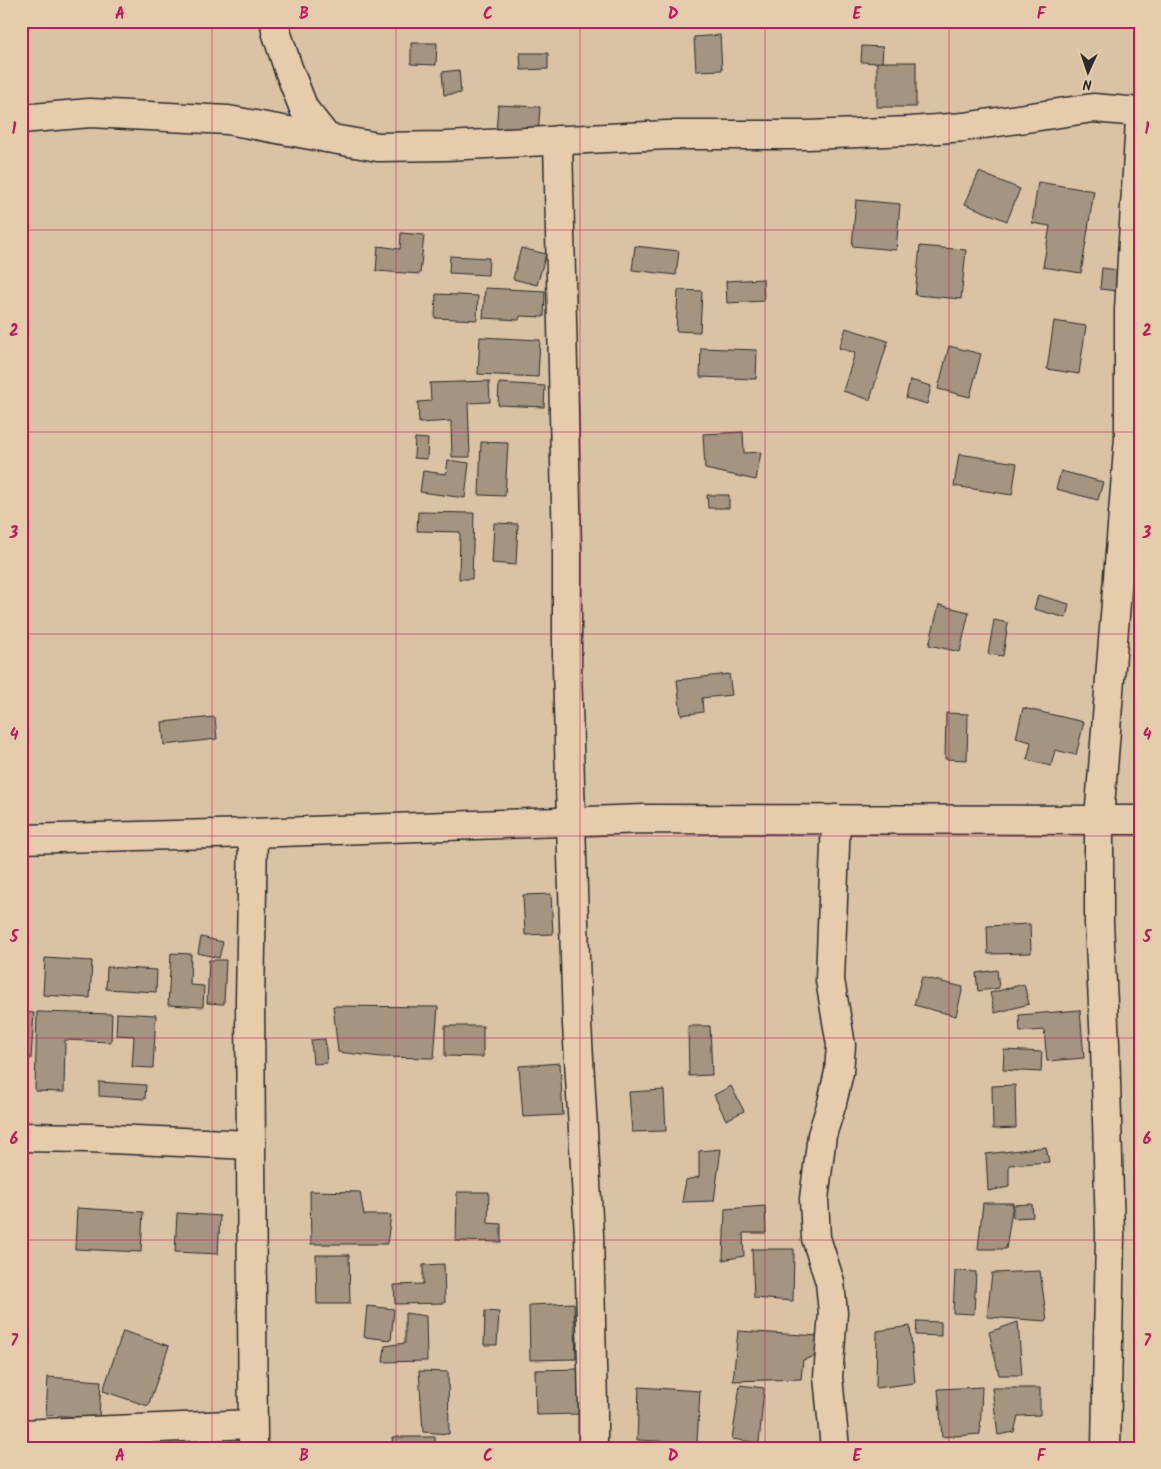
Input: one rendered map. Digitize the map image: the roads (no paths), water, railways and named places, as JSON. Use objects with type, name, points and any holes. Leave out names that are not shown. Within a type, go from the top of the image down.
[{"type":"street","points":[[275,21],[276,31],[288,68],[304,109],[327,138]]},
{"type":"street","points":[[21,119],[90,113],[228,120],[378,147],[446,146],[667,135],[807,135],[911,131],[964,127],[1093,108],[1140,112]]},
{"type":"street","points":[[1106,1448],[1110,1235],[1100,923],[1099,819],[1130,438],[1129,310],[1140,120]]},
{"type":"street","points":[[558,140],[567,531],[571,822],[577,1024],[589,1235],[593,1448]]},
{"type":"street","points":[[21,838],[254,833],[644,819],[1140,820]]},
{"type":"street","points":[[835,1448],[828,1377],[833,1305],[830,1282],[816,1238],[814,1199],[822,1135],[839,1072],[841,1046],[830,980],[836,819]]},
{"type":"street","points":[[21,1434],[252,1436],[250,1002],[254,833]]},
{"type":"street","points":[[21,1137],[251,1145]]}]
